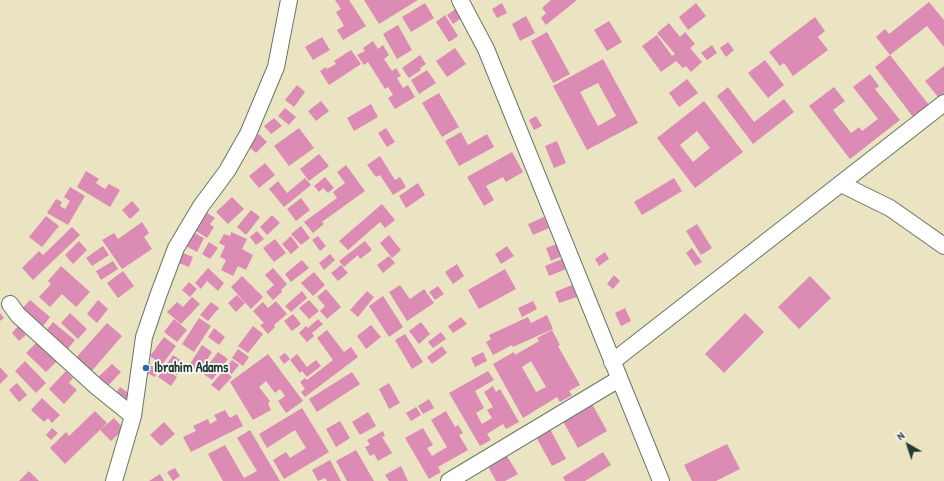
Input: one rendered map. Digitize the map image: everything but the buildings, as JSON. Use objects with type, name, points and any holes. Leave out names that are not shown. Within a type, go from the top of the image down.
[{"type":"street","points":[[114,481],[133,416],[144,337],[158,296],[176,248],[201,206],[227,171],[248,134],[276,67],[288,0]]},
{"type":"street","points":[[467,3],[661,481]]},
{"type":"street","points":[[612,362],[944,103]]},
{"type":"street","points":[[841,184],[890,208],[944,246]]},
{"type":"street","points":[[10,304],[18,315],[97,387],[133,416]]},
{"type":"street","points":[[449,481],[619,380]]},
{"type":"place","name":"Ibrahim Adams","points":[[146,368]]}]
